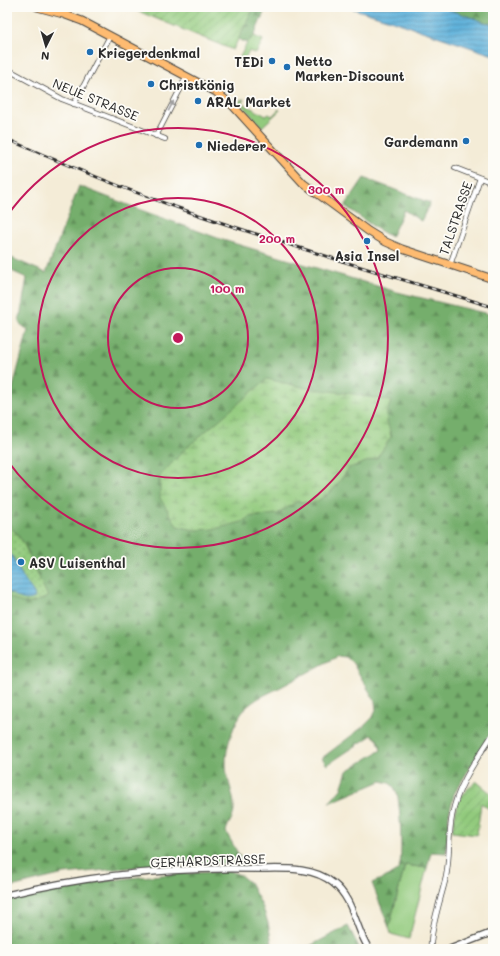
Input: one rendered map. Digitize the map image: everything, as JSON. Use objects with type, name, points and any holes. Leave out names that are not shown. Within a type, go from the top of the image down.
[{"type":"main road","points":[[37,7],[72,17],[215,92],[228,101],[303,182],[368,231],[391,245],[493,279]]},
{"type":"street","points":[[74,104],[110,36]]},
{"type":"street","name":"NEUE STRASSE","points":[[7,69],[55,96],[165,139]]},
{"type":"street","points":[[156,136],[187,76]]},
{"type":"street","points":[[455,168],[493,183]]},
{"type":"street","name":"TALSTRASSE","points":[[450,265],[480,178]]},
{"type":"street","points":[[431,949],[431,937],[447,873],[452,818],[456,799],[467,776],[493,734]]},
{"type":"street","name":"GERHARDSTRASSE","points":[[7,895],[82,880],[153,872],[228,868],[304,871],[324,877],[334,883],[342,892],[369,949]]},
{"type":"street","points":[[450,949],[493,932]]},
{"type":"green space","points":[[136,7],[254,7],[233,50],[135,10]]},
{"type":"green space","points":[[254,7],[263,7],[265,10],[254,36],[247,43],[238,39]]},
{"type":"green space","points":[[442,7],[481,7],[493,11],[493,25]]},
{"type":"green space","points":[[254,36],[263,40],[256,54],[249,51],[242,63],[238,61],[247,43]]},
{"type":"green space","points":[[244,99],[242,103],[266,116],[269,114],[272,116],[279,109],[280,110],[262,127],[239,102],[240,100]]},
{"type":"green space","points":[[364,178],[430,203],[421,221],[404,210],[391,237],[374,227],[345,206]]},
{"type":"green space","points":[[79,186],[223,240],[397,292],[493,315],[493,729],[454,794],[449,814],[446,853],[431,852],[427,868],[405,865],[389,927],[372,883],[391,875],[399,868],[401,854],[401,831],[397,793],[391,784],[381,781],[329,803],[341,789],[347,771],[381,750],[378,740],[372,735],[327,765],[322,758],[364,726],[373,717],[376,710],[375,701],[352,662],[345,657],[338,656],[252,702],[237,720],[231,735],[226,758],[226,771],[233,799],[234,810],[226,832],[244,864],[233,863],[148,866],[64,874],[7,888],[7,595],[26,604],[29,553],[23,542],[7,522],[7,400],[11,395],[28,330],[19,323],[27,278],[7,269],[7,256],[46,273]]},
{"type":"green space","points":[[267,379],[306,388],[354,394],[391,401],[386,415],[391,437],[377,458],[349,468],[333,490],[313,504],[298,501],[277,514],[249,517],[242,522],[214,529],[195,530],[177,526],[160,498],[160,476],[185,449]]},
{"type":"green space","points":[[7,522],[23,542],[48,597],[32,603],[23,603],[7,595]]},
{"type":"green space","points":[[476,781],[493,795],[493,812],[481,803],[477,835],[452,832],[458,798]]},
{"type":"green space","points":[[405,865],[427,868],[409,939],[391,934],[389,927]]},
{"type":"green space","points":[[230,871],[240,875],[250,883],[263,908],[268,923],[273,949],[7,949],[7,899],[97,882],[171,874]]},
{"type":"green space","points":[[348,926],[360,949],[304,949]]},
{"type":"water","points":[[347,7],[442,7],[493,25],[493,55],[387,19]]},
{"type":"water","points":[[7,552],[12,556],[24,579],[34,593],[35,598],[24,600],[7,591]]},
{"type":"railway","points":[[7,139],[96,177],[187,211],[301,249],[493,307]]},
{"type":"place","name":"Kriegerdenkmal","points":[[90,52]]},
{"type":"place","name":"TEDi","points":[[272,61]]},
{"type":"place","name":"Netto Marken-Discount","points":[[287,67]]},
{"type":"place","name":"Christkönig","points":[[151,84]]},
{"type":"place","name":"ARAL Market","points":[[198,101]]},
{"type":"place","name":"Gardemann","points":[[466,141]]},
{"type":"place","name":"Niederer","points":[[199,145]]},
{"type":"place","name":"Asia Insel","points":[[367,241]]},
{"type":"place","name":"ASV Luisenthal","points":[[21,562]]}]
